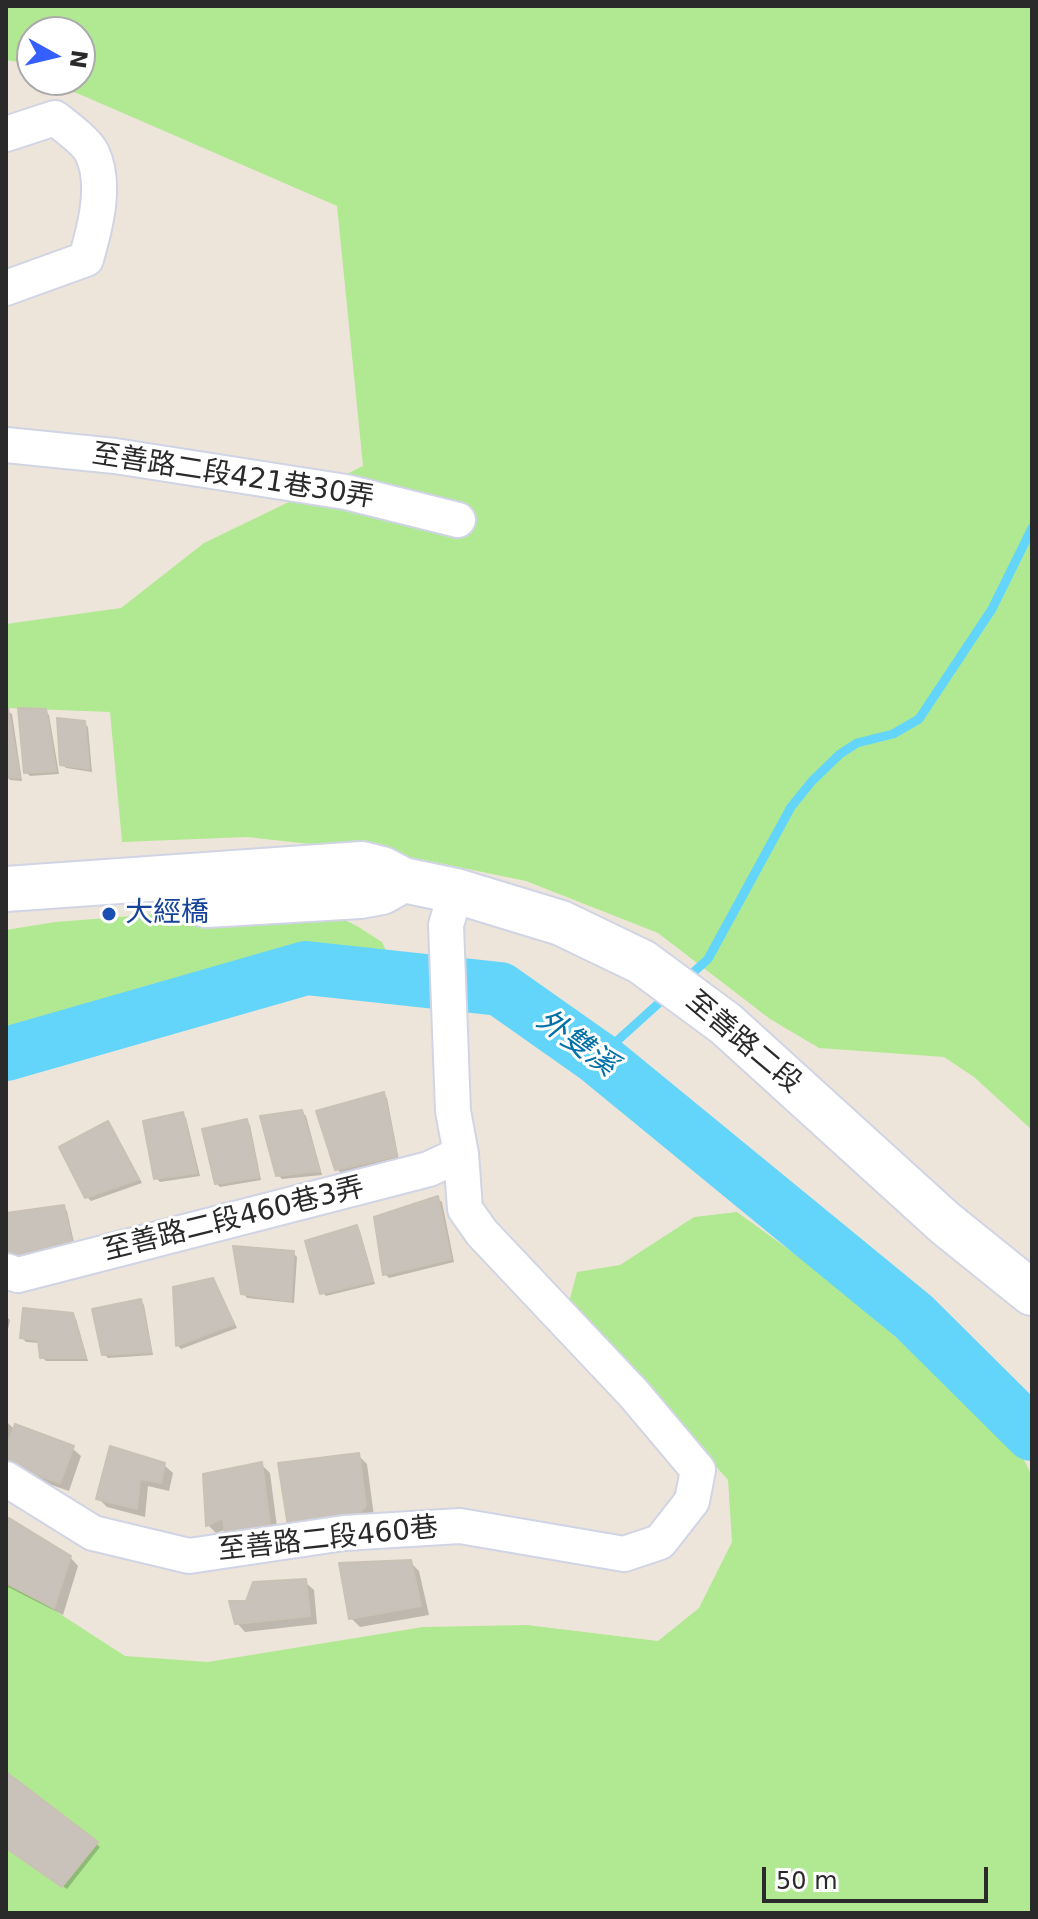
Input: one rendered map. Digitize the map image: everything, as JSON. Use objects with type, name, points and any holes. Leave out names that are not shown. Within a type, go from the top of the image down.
[{"type":"street","points":[[6,134],[55,118],[92,151],[99,181],[96,227],[86,259],[6,288]]},
{"type":"street","name":"至善路二段421巷30弄","points":[[6,445],[128,458],[346,492],[458,520]]},
{"type":"street","name":"至善路二段","points":[[6,889],[362,864],[382,869],[451,908],[561,923],[642,962],[726,1024],[945,1223],[1032,1293]]},
{"type":"street","points":[[6,917],[360,896],[382,892],[403,880]]},
{"type":"street","name":"至善路二段460巷","points":[[6,1479],[93,1533],[189,1556],[344,1533],[460,1526],[624,1554],[660,1542],[692,1501],[698,1470],[634,1394],[482,1233],[465,1209],[461,1154],[453,1111],[451,908]]},
{"type":"street","name":"至善路二段460巷3弄","points":[[6,1271],[18,1275],[429,1169],[461,1154]]},
{"type":"green space","points":[[6,6],[1032,6],[1032,1130],[974,1077],[944,1057],[819,1048],[770,1019],[658,933],[526,881],[390,853],[247,837],[122,842],[110,712],[6,708],[6,624],[121,608],[204,543],[363,466],[337,206],[84,96],[96,96],[96,16],[16,16],[16,62],[6,60]]},
{"type":"green space","points":[[197,911],[332,914],[382,942],[386,951],[384,960],[372,963],[342,954],[314,951],[6,1032],[6,930],[55,922]]},
{"type":"green space","points":[[737,1212],[831,1280],[1016,1444],[1032,1476],[1032,1913],[6,1913],[6,1579],[125,1656],[208,1662],[423,1627],[527,1625],[658,1641],[699,1608],[732,1542],[728,1480],[569,1302],[577,1272],[620,1265],[694,1217]]},
{"type":"building","points":[[8,708],[20,778],[6,777]]},
{"type":"building","points":[[18,708],[46,709],[56,771],[24,773]]},
{"type":"building","points":[[57,718],[85,721],[89,769],[60,765]]},
{"type":"building","points":[[384,1092],[397,1156],[335,1170],[316,1111]]},
{"type":"building","points":[[302,1110],[320,1171],[276,1176],[260,1116]]},
{"type":"building","points":[[183,1112],[197,1173],[154,1179],[143,1121]]},
{"type":"building","points":[[247,1119],[259,1177],[215,1184],[202,1129]]},
{"type":"building","points":[[108,1121],[139,1179],[85,1198],[59,1147]]},
{"type":"building","points":[[438,1196],[451,1259],[383,1275],[374,1217]]},
{"type":"building","points":[[64,1205],[74,1252],[8,1262],[6,1213]]},
{"type":"building","points":[[357,1225],[373,1281],[320,1294],[305,1241]]},
{"type":"building","points":[[233,1246],[294,1251],[291,1301],[241,1294]]},
{"type":"building","points":[[213,1278],[234,1324],[176,1346],[173,1287]]},
{"type":"building","points":[[141,1299],[151,1352],[102,1355],[92,1309]]},
{"type":"building","points":[[23,1308],[73,1313],[86,1358],[40,1358],[38,1340],[20,1338]]},
{"type":"building","points":[[15,1424],[74,1446],[60,1483],[6,1465],[6,1448]]},
{"type":"building","points":[[110,1446],[165,1463],[161,1483],[140,1479],[137,1509],[96,1499]]},
{"type":"building","points":[[359,1453],[366,1506],[351,1522],[288,1526],[278,1463]]},
{"type":"building","points":[[262,1462],[270,1526],[225,1536],[223,1518],[206,1526],[203,1474]]},
{"type":"building","points":[[9,1518],[71,1556],[54,1608],[6,1583],[6,1526]]},
{"type":"building","points":[[411,1560],[421,1606],[349,1619],[339,1563]]},
{"type":"building","points":[[306,1579],[310,1616],[235,1624],[229,1601],[246,1601],[253,1582]]},
{"type":"building","points":[[6,1772],[98,1842],[62,1887],[6,1848]]},
{"type":"waterway","points":[[686,979],[708,959],[791,807],[812,781],[840,754],[857,743],[893,734],[919,719],[992,609],[1032,528]]},
{"type":"waterway","name":"外雙溪","points":[[6,1054],[306,968],[500,989],[598,1058],[914,1317],[1032,1434]]},
{"type":"waterway","points":[[598,1058],[669,994]]},
{"type":"place","name":"大經橋","points":[[109,914]]}]
